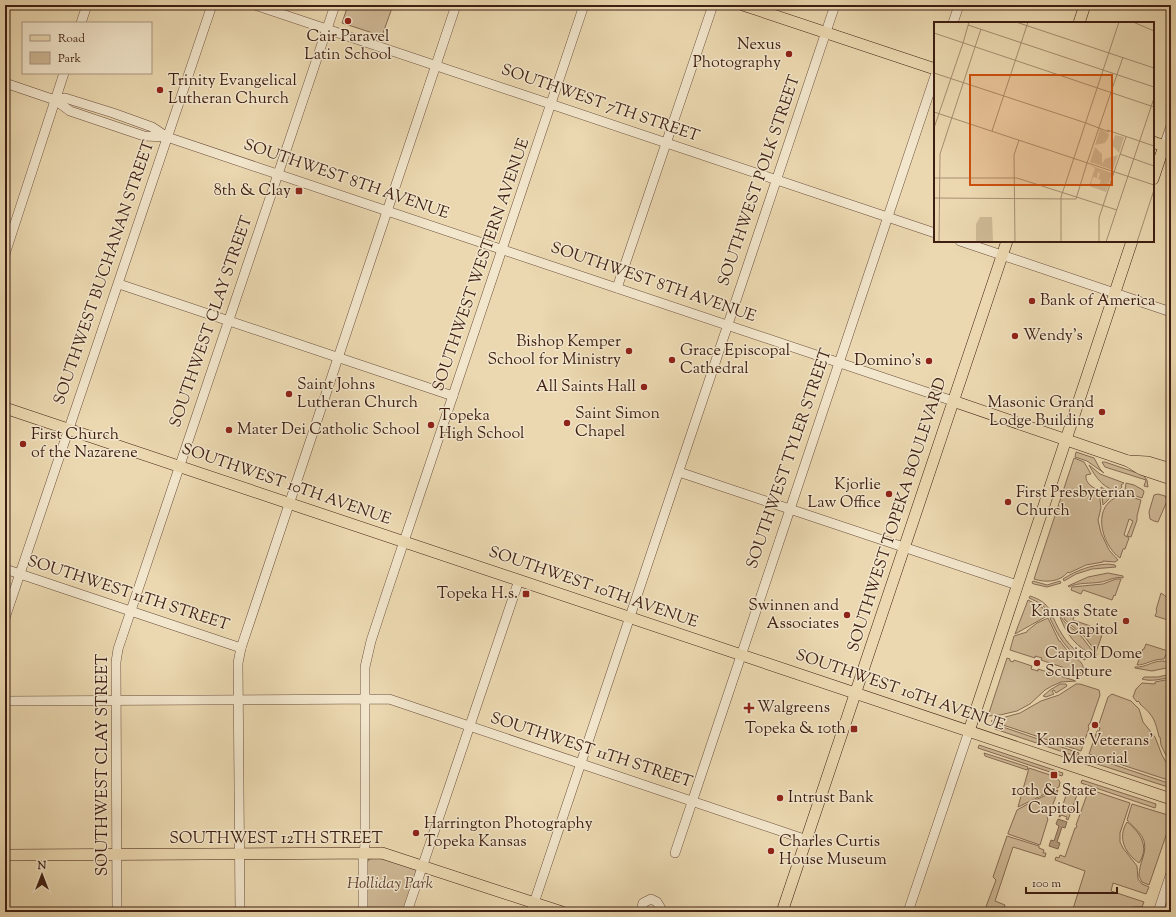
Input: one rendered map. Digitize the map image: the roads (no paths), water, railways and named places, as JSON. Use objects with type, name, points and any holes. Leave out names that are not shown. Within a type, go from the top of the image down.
[{"type":"main road","points":[[743,5],[934,69]]},
{"type":"main road","points":[[1080,22],[1085,5]]},
{"type":"main road","points":[[1154,142],[1168,147],[1154,177]]},
{"type":"main road","name":"SOUTHWEST TOPEKA BOULEVARD","points":[[782,912],[1007,242]]},
{"type":"main road","points":[[969,731],[1132,242]]},
{"type":"main road","name":"SOUTHWEST 8TH AVENUE","points":[[953,401],[1128,461],[1141,469],[1171,479]]},
{"type":"main road","name":"SOUTHWEST 10TH AVENUE","points":[[5,408],[1171,799]]},
{"type":"main road","name":"SOUTHWEST 8TH AVENUE","points":[[1128,461],[1148,462],[1171,469]]},
{"type":"main road","name":"SOUTHWEST 12TH STREET","points":[[5,855],[382,853],[422,866],[532,907],[562,912]]},
{"type":"street","points":[[81,22],[87,5]]},
{"type":"street","name":"SOUTHWEST BUCHANAN STREET","points":[[5,618],[212,5]]},
{"type":"street","name":"SOUTHWEST 7TH STREET","points":[[255,5],[934,233]]},
{"type":"street","name":"SOUTHWEST CLAY STREET","points":[[117,912],[116,656],[178,466],[335,5]]},
{"type":"street","points":[[240,912],[238,663],[241,648],[456,5]]},
{"type":"street","name":"SOUTHWEST WESTERN AVENUE","points":[[363,912],[365,699],[367,658],[373,634],[584,5]]},
{"type":"street","points":[[617,288],[713,5]]},
{"type":"street","name":"SOUTHWEST POLK STREET","points":[[532,907],[836,5]]},
{"type":"street","points":[[953,22],[959,5]]},
{"type":"street","points":[[6,249],[64,74]]},
{"type":"street","name":"SOUTHWEST TYLER STREET","points":[[674,853],[934,79]]},
{"type":"street","name":"SOUTHWEST 8TH AVENUE","points":[[5,83],[55,100],[66,98],[152,127],[167,137],[953,401]]},
{"type":"street","points":[[1168,147],[1171,126]]},
{"type":"street","points":[[963,242],[1171,312]]},
{"type":"street","points":[[119,284],[453,396]]},
{"type":"street","points":[[679,472],[1017,585]]},
{"type":"street","name":"SOUTHWEST 11TH STREET","points":[[5,570],[241,648]]},
{"type":"street","points":[[407,912],[519,580]]},
{"type":"street","name":"SOUTHWEST 11TH STREET","points":[[5,701],[394,700],[806,840]]},
{"type":"street","points":[[908,912],[969,731]]},
{"type":"street","points":[[1158,912],[1171,873]]},
{"type":"street","points":[[641,912],[643,903],[651,899],[657,902],[663,912]]},
{"type":"place","name":"Cair Paravel Latin School","points":[[348,21]]},
{"type":"place","name":"Nexus Photography","points":[[789,54]]},
{"type":"place","name":"Trinity Evangelical Lutheran Church","points":[[160,90]]},
{"type":"place","name":"8th & Clay","points":[[299,191]]},
{"type":"place","name":"Bank of America","points":[[1032,301]]},
{"type":"place","name":"Wendy's","points":[[1015,336]]},
{"type":"place","name":"Bishop Kemper School for Ministry","points":[[629,351]]},
{"type":"place","name":"Grace Episcopal Cathedral","points":[[672,360]]},
{"type":"place","name":"Domino's","points":[[929,361]]},
{"type":"place","name":"All Saints Hall","points":[[644,387]]},
{"type":"place","name":"Saint Johns Lutheran Church","points":[[289,394]]},
{"type":"place","name":"Masonic Grand Lodge Building","points":[[1102,412]]},
{"type":"place","name":"Saint Simon Chapel","points":[[567,423]]},
{"type":"place","name":"Topeka High School","points":[[431,425]]},
{"type":"place","name":"Mater Dei Catholic School","points":[[229,430]]},
{"type":"place","name":"First Church of the Nazarene","points":[[23,444]]},
{"type":"place","name":"Kjorlie Law Office","points":[[889,494]]},
{"type":"place","name":"First Presbyterian Church","points":[[1008,502]]},
{"type":"place","name":"Topeka H.s.","points":[[526,594]]},
{"type":"place","name":"Swinnen and Associates","points":[[847,615]]},
{"type":"place","name":"Kansas State Capitol","points":[[1126,621]]},
{"type":"place","name":"Capitol Dome Sculpture","points":[[1037,663]]},
{"type":"place","name":"Walgreens","points":[[749,708]]},
{"type":"place","name":"Kansas Veterans' Memorial","points":[[1095,725]]},
{"type":"place","name":"Topeka & 10th","points":[[854,729]]},
{"type":"place","name":"10th & State Capitol","points":[[1054,775]]},
{"type":"place","name":"Intrust Bank","points":[[780,798]]},
{"type":"place","name":"Harrington Photography Topeka Kansas","points":[[416,833]]},
{"type":"place","name":"Charles Curtis House Museum","points":[[771,851]]},
{"type":"park label","name":"Holliday Park","points":[[390,884]]}]
